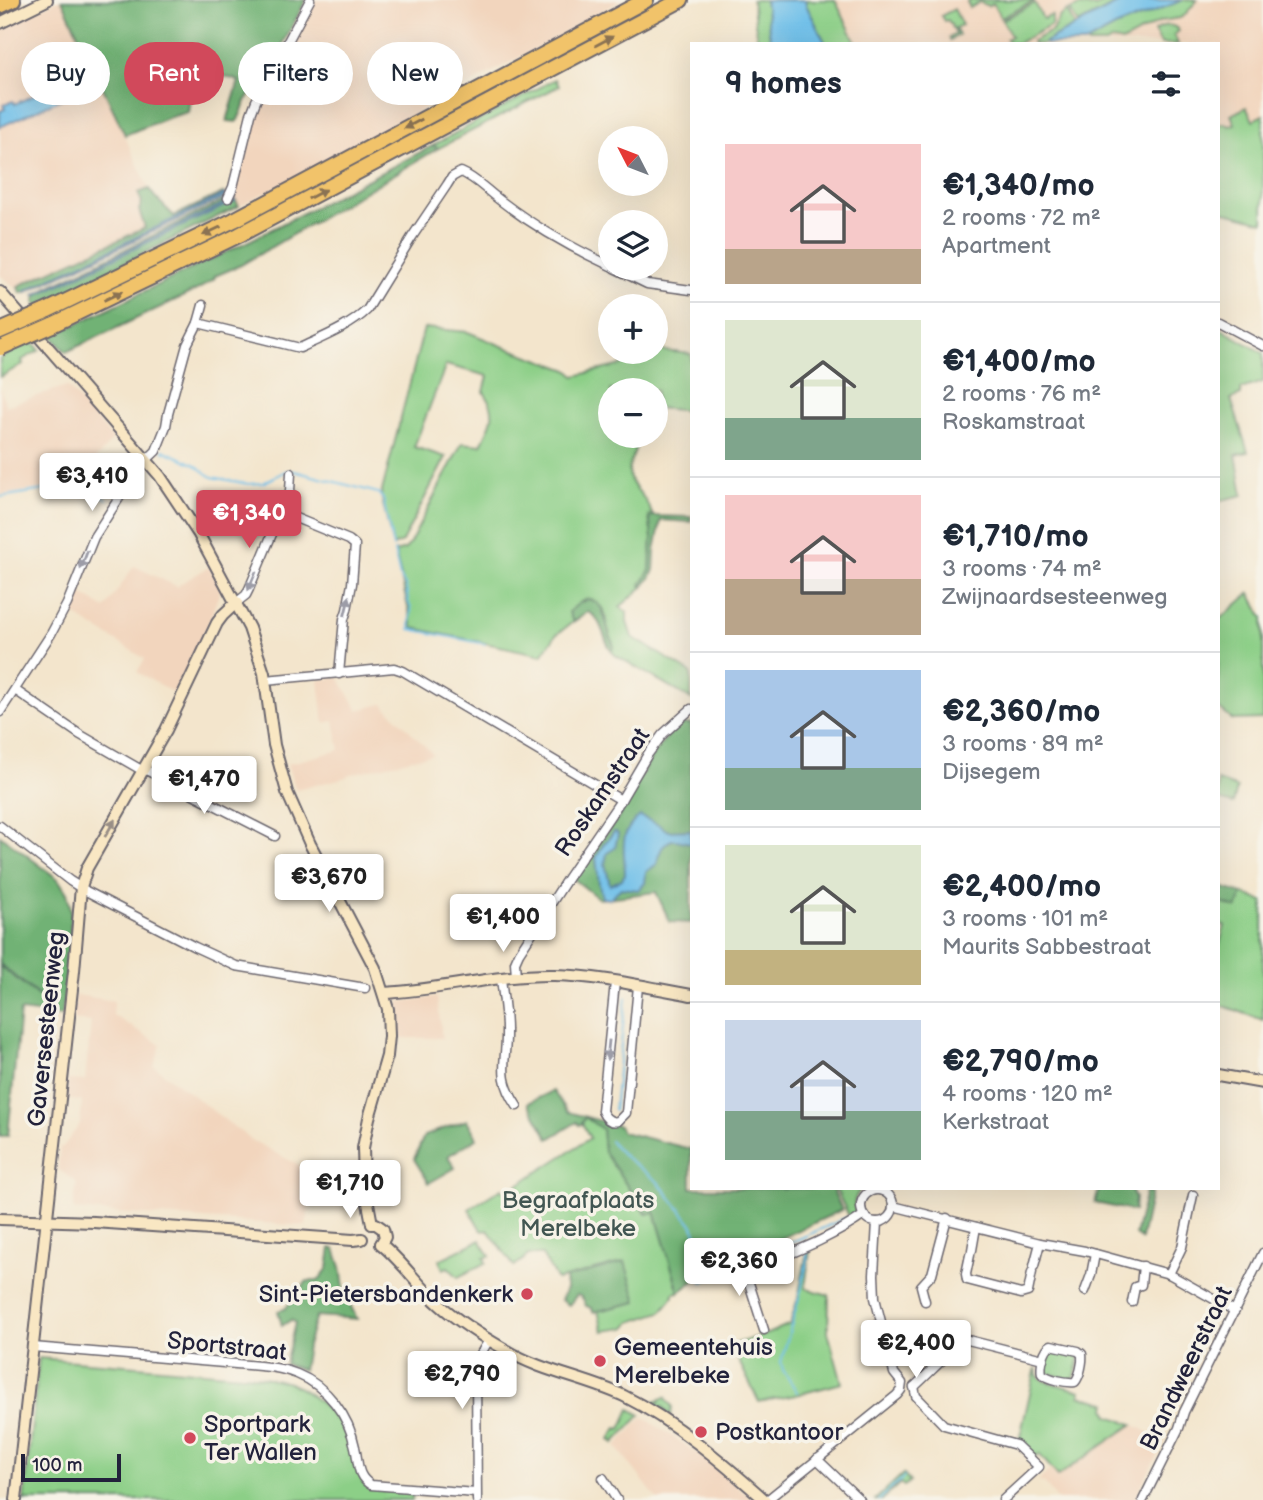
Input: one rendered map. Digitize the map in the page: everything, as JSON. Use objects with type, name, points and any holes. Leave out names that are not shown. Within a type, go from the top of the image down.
[{"type":"highway","points":[[0,6],[13,0]]},
{"type":"highway","points":[[0,348],[48,319],[646,0]]},
{"type":"highway","points":[[0,331],[48,319],[239,235],[681,0]]},
{"type":"main road","points":[[0,23],[47,0]]},
{"type":"main road","points":[[0,292],[160,476],[179,502],[237,603],[254,641],[265,680],[274,745],[287,792],[310,844],[375,968],[384,993],[388,1022],[387,1056],[363,1148],[364,1182],[372,1224]]},
{"type":"main road","name":"Gaversesteenweg","points":[[16,1500],[81,887],[86,868],[144,770],[217,623],[237,603]]},
{"type":"main road","points":[[384,993],[555,975],[690,995]]},
{"type":"main road","points":[[1220,1074],[1263,1083]]},
{"type":"main road","points":[[0,1219],[362,1239]]},
{"type":"main road","points":[[372,1224],[383,1229],[384,1237],[381,1244],[370,1247],[362,1239],[363,1230],[372,1224]]},
{"type":"main road","points":[[381,1244],[440,1306],[488,1340],[517,1356],[623,1396],[649,1410],[688,1436],[766,1500]]},
{"type":"street","points":[[228,198],[256,101],[310,0]]},
{"type":"street","points":[[198,323],[300,348],[347,324],[367,310],[452,177],[461,172],[469,175],[499,200],[548,233],[598,260]]},
{"type":"street","points":[[639,280],[647,284],[690,290]]},
{"type":"street","points":[[0,712],[51,634],[94,537],[138,469],[160,443],[187,345],[203,305]]},
{"type":"street","points":[[1220,323],[1263,346]]},
{"type":"street","points":[[237,603],[249,589],[290,491],[291,473]]},
{"type":"street","points":[[281,512],[349,540],[355,545],[339,674]]},
{"type":"street","points":[[265,680],[394,668],[403,671],[621,800]]},
{"type":"street","points":[[15,690],[79,734],[275,836]]},
{"type":"street","name":"Roskamstraat","points":[[516,977],[515,962],[519,953],[656,743],[690,710]]},
{"type":"street","points":[[0,827],[70,881],[135,917],[236,966],[365,988]]},
{"type":"street","points":[[501,979],[506,1028],[504,1078],[510,1096],[517,1106]]},
{"type":"street","points":[[615,982],[602,1111],[612,1122],[618,1121],[626,1113],[638,986]]},
{"type":"street","points":[[874,1190],[863,1198],[861,1209],[868,1219],[877,1222],[888,1218],[892,1212],[892,1191]]},
{"type":"street","points":[[1169,1273],[1182,1247],[1193,1195]]},
{"type":"street","points":[[893,1206],[1169,1273],[1235,1311]]},
{"type":"street","points":[[764,1330],[749,1276],[758,1267],[806,1247],[864,1215]]},
{"type":"street","points":[[925,1301],[921,1286],[932,1274],[947,1218]]},
{"type":"street","points":[[877,1222],[875,1298],[894,1373],[902,1383],[914,1387]]},
{"type":"street","points":[[976,1227],[967,1280],[1021,1294],[1028,1292],[1040,1242]]},
{"type":"street","points":[[1085,1291],[1095,1254]]},
{"type":"street","name":"Brandweerstraat","points":[[1143,1500],[1263,1254]]},
{"type":"street","points":[[1132,1302],[1135,1287],[1141,1285],[1143,1266]]},
{"type":"street","points":[[476,1496],[476,1371],[488,1340]]},
{"type":"street","points":[[914,1387],[959,1345],[968,1340],[1044,1359]]},
{"type":"street","points":[[1051,1345],[1078,1351],[1083,1357],[1077,1378],[1072,1383],[1044,1376],[1041,1371],[1044,1359],[1047,1348],[1051,1345]]},
{"type":"street","name":"Sportstraat","points":[[33,1347],[260,1366],[295,1373],[315,1384],[339,1408],[351,1433],[360,1475],[365,1482],[476,1496]]},
{"type":"street","points":[[766,1500],[897,1395],[901,1391],[902,1383]]},
{"type":"street","points":[[914,1387],[916,1396],[944,1425],[1016,1445],[1038,1467],[1003,1500]]},
{"type":"street","points":[[817,1459],[860,1500]]},
{"type":"street","points":[[603,1478],[617,1500]]},
{"type":"shaded area","points":[[62,0],[81,42],[21,42],[21,105],[110,104],[149,189],[138,193],[142,202],[139,210],[145,228],[20,285],[19,290],[0,275],[0,29]]},
{"type":"shaded area","points":[[313,0],[621,0],[463,88],[463,42],[367,42],[367,105],[431,105],[239,206],[233,196],[259,105],[353,105],[353,42],[291,42]]},
{"type":"shaded area","points":[[812,0],[1263,0],[1263,125],[1220,125],[1220,42],[834,42]]},
{"type":"shaded area","points":[[67,386],[113,439],[90,466],[82,483],[0,495],[0,388],[6,406]]},
{"type":"shaded area","points":[[134,566],[178,587],[209,567],[221,588],[209,622],[174,693],[137,672],[145,659],[70,612],[79,592],[105,609]]},
{"type":"shaded area","points":[[339,678],[358,710],[383,704],[433,754],[296,790],[287,764],[340,750],[334,721],[324,723],[319,680]]},
{"type":"shaded area","points":[[76,995],[114,1001],[113,1015],[161,1045],[154,1066],[250,1139],[315,1174],[306,1226],[73,1210],[77,1183],[58,1169],[60,1147],[63,1147],[80,1124],[82,1101],[66,1099],[68,1080],[85,1081],[91,1022],[73,1020]]},
{"type":"shaded area","points":[[437,997],[442,1038],[403,1038],[400,1035],[399,1002]]},
{"type":"shaded area","points":[[643,1417],[703,1457],[752,1500],[658,1500],[616,1446]]},
{"type":"shaded area","points":[[1132,1424],[1165,1440],[1134,1500],[1058,1500],[1044,1483],[1038,1481],[1052,1468],[1058,1475]]},
{"type":"green space","points":[[62,0],[306,0],[284,42],[238,42],[238,81],[224,76],[224,42],[124,42],[124,105],[189,105],[188,112],[125,135],[110,103],[110,42],[82,42]]},
{"type":"green space","points":[[752,0],[765,0],[771,42],[758,42]]},
{"type":"green space","points":[[805,0],[835,0],[856,42],[825,42]]},
{"type":"green space","points":[[1110,0],[1124,0],[1078,24],[1070,10],[1079,6],[1095,7]]},
{"type":"green space","points":[[1183,0],[1197,0],[1180,18],[1161,21],[1122,42],[1087,42],[1115,27]]},
{"type":"green space","points":[[1034,1],[1001,18],[993,3],[988,6],[980,2],[970,8],[967,2]]},
{"type":"green space","points":[[1035,3],[1043,19],[1052,15],[1050,26],[1020,42],[1008,42],[1006,39],[1011,36],[1002,20]]},
{"type":"green space","points":[[954,9],[962,25],[955,28],[959,35],[950,40],[949,38],[956,34],[948,20],[944,21],[941,16]]},
{"type":"green space","points":[[1067,11],[1075,26],[1045,42],[1032,42],[1052,31],[1059,17]]},
{"type":"green space","points":[[1166,25],[1174,26],[1179,31],[1174,35],[1177,42],[1160,42],[1154,31]]},
{"type":"green space","points":[[555,79],[559,86],[437,149],[434,145]]},
{"type":"green space","points":[[238,84],[238,105],[245,105],[237,122],[227,121]]},
{"type":"green space","points":[[1246,107],[1253,120],[1263,115],[1263,222],[1220,211],[1220,124],[1235,124],[1231,115]]},
{"type":"green space","points":[[434,145],[437,149],[241,265],[215,276],[199,289],[66,352],[51,336],[251,240]]},
{"type":"green space","points":[[149,189],[174,216],[223,193],[227,196],[24,293],[20,292],[20,285],[145,228],[139,210],[142,202],[138,193]]},
{"type":"green space","points":[[233,196],[239,206],[38,306],[35,303],[36,297],[46,288]]},
{"type":"green space","points":[[424,328],[468,332],[568,370],[575,376],[624,364],[668,364],[668,351],[690,354],[690,411],[668,409],[668,378],[598,378],[598,448],[635,448],[629,474],[653,516],[649,517],[652,538],[650,570],[641,585],[643,587],[620,607],[627,612],[632,637],[690,672],[690,698],[615,655],[611,650],[614,647],[604,610],[592,599],[584,600],[569,612],[573,622],[556,635],[542,655],[413,628],[395,552],[409,545],[462,443],[481,445],[492,418],[491,406],[484,392],[488,376],[446,365],[414,447],[446,457],[402,542],[393,546],[381,495]]},
{"type":"green space","points":[[1220,328],[1263,353],[1263,382],[1241,389],[1241,395],[1231,399],[1248,452],[1236,455],[1243,495],[1220,501]]},
{"type":"green space","points":[[32,342],[40,350],[0,377],[0,359]]},
{"type":"green space","points":[[649,516],[690,517],[690,522],[661,520],[654,570],[643,587],[641,585],[650,570],[652,538]]},
{"type":"green space","points":[[1250,593],[1263,618],[1263,719],[1233,720],[1220,710],[1220,619]]},
{"type":"green space","points":[[588,599],[602,609],[614,647],[611,650],[593,615],[588,612],[573,622],[569,612]]},
{"type":"green space","points":[[680,724],[690,724],[690,923],[670,922],[656,892],[599,899],[574,879],[581,864],[618,818],[651,757]]},
{"type":"green space","points":[[1220,782],[1237,788],[1233,804],[1220,801]]},
{"type":"green space","points":[[0,835],[58,879],[67,893],[71,910],[62,1016],[20,1011],[8,1136],[0,1136],[0,966],[50,1005],[0,964]]},
{"type":"green space","points":[[1220,887],[1243,894],[1237,908],[1220,903]]},
{"type":"green space","points":[[1243,894],[1263,901],[1263,1020],[1220,1005],[1220,942],[1225,926],[1220,925],[1220,903],[1237,908]]},
{"type":"green space","points":[[553,1091],[568,1112],[619,1126],[622,1132],[690,1149],[690,1190],[833,1190],[842,1210],[702,1275],[679,1292],[655,1212],[647,1214],[604,1152],[602,1129],[585,1117],[579,1125],[577,1122],[549,1139],[528,1103]]},
{"type":"green space","name":"Begraafplaats Merelbeke","points":[[585,1117],[602,1129],[604,1152],[646,1214],[655,1212],[679,1292],[673,1293],[673,1297],[661,1312],[631,1322],[625,1328],[603,1331],[598,1311],[637,1302],[625,1262],[557,1280],[542,1255],[528,1255],[514,1266],[488,1230],[481,1230],[469,1209],[502,1188],[507,1192],[590,1138],[582,1123]]},
{"type":"green space","points":[[467,1120],[477,1138],[448,1156],[455,1168],[429,1183],[414,1159],[424,1136]]},
{"type":"green space","points":[[836,1190],[860,1190],[855,1201],[857,1216],[851,1220]]},
{"type":"green space","points":[[1098,1190],[1131,1190],[1135,1198],[1134,1211],[1095,1203]]},
{"type":"green space","points":[[1146,1192],[1151,1193],[1141,1239],[1135,1235]]},
{"type":"green space","points":[[480,1240],[490,1256],[484,1258],[486,1263],[458,1277],[448,1267],[443,1269],[439,1260]]},
{"type":"green space","points":[[331,1248],[335,1249],[345,1294],[357,1319],[316,1316],[303,1370],[285,1364],[295,1323],[291,1320],[282,1326],[278,1311],[285,1309],[307,1281],[318,1281],[328,1268]]},
{"type":"green space","points":[[810,1249],[805,1288],[829,1295],[828,1332],[842,1383],[759,1402],[731,1345],[790,1324],[807,1251]]},
{"type":"green space","points":[[625,1262],[637,1302],[593,1312],[577,1295],[569,1305],[561,1300],[566,1289],[565,1278]]},
{"type":"green space","points":[[1052,1348],[1080,1357],[1072,1380],[1045,1372],[1046,1360]]},
{"type":"green space","name":"Sportpark Ter Wallen","points":[[39,1358],[252,1376],[289,1383],[303,1389],[336,1418],[341,1418],[347,1428],[355,1467],[374,1486],[413,1493],[412,1500],[24,1500]]},
{"type":"green space","points":[[1036,1367],[1037,1375],[1044,1381],[1081,1391],[1080,1396],[1107,1403],[1109,1416],[1133,1424],[1058,1476],[1039,1454],[1035,1457],[1019,1441]]},
{"type":"green space","points":[[666,1397],[672,1406],[671,1417],[662,1405],[667,1415],[650,1403],[657,1400],[659,1403],[659,1400]]},
{"type":"green space","points":[[630,1409],[641,1415],[614,1443],[610,1439],[617,1428],[622,1427]]},
{"type":"green space","points":[[903,1474],[910,1482],[904,1486],[900,1483],[882,1500],[875,1500]]},
{"type":"water","points":[[765,0],[805,0],[825,42],[771,42]]},
{"type":"water","points":[[1124,0],[1183,0],[1115,27],[1088,42],[1045,42]]},
{"type":"water","points":[[13,101],[15,104],[21,101],[21,105],[48,105],[0,127],[0,111],[5,109],[3,105]]},
{"type":"water","points":[[225,194],[227,196],[25,291]]},
{"type":"water","points":[[234,199],[235,201],[34,295]]},
{"type":"water","points":[[640,816],[668,831],[690,830],[690,843],[675,840],[666,843],[661,849],[657,864],[646,872],[645,883],[639,890],[621,888],[609,899],[602,898],[596,858],[603,845],[616,832],[618,834],[615,848],[607,853],[605,864],[610,885],[622,879],[625,874],[625,836]]},
{"type":"waterway","points":[[163,450],[194,464],[212,477],[248,484],[263,483],[286,471],[294,471],[378,493],[383,499],[393,547]]},
{"type":"waterway","points":[[0,497],[86,486],[107,499]]},
{"type":"waterway","points":[[394,551],[411,609],[410,629],[485,644]]},
{"type":"waterway","points":[[614,1111],[626,997]]},
{"type":"waterway","points":[[610,1141],[624,1156],[657,1181],[692,1224],[705,1253],[697,1263],[702,1282],[846,1218]]},
{"type":"waterway","points":[[797,1392],[781,1362],[801,1290],[807,1251]]},
{"type":"waterway","points":[[879,1500],[904,1477]]},
{"type":"place","name":"Sint-Pietersbandenkerk","points":[[527,1294]]},
{"type":"place","name":"Gemeentehuis Merelbeke","points":[[600,1361]]},
{"type":"place","name":"Postkantoor","points":[[701,1432]]},
{"type":"place","name":"Sportpark Ter Wallen","points":[[190,1438]]}]
